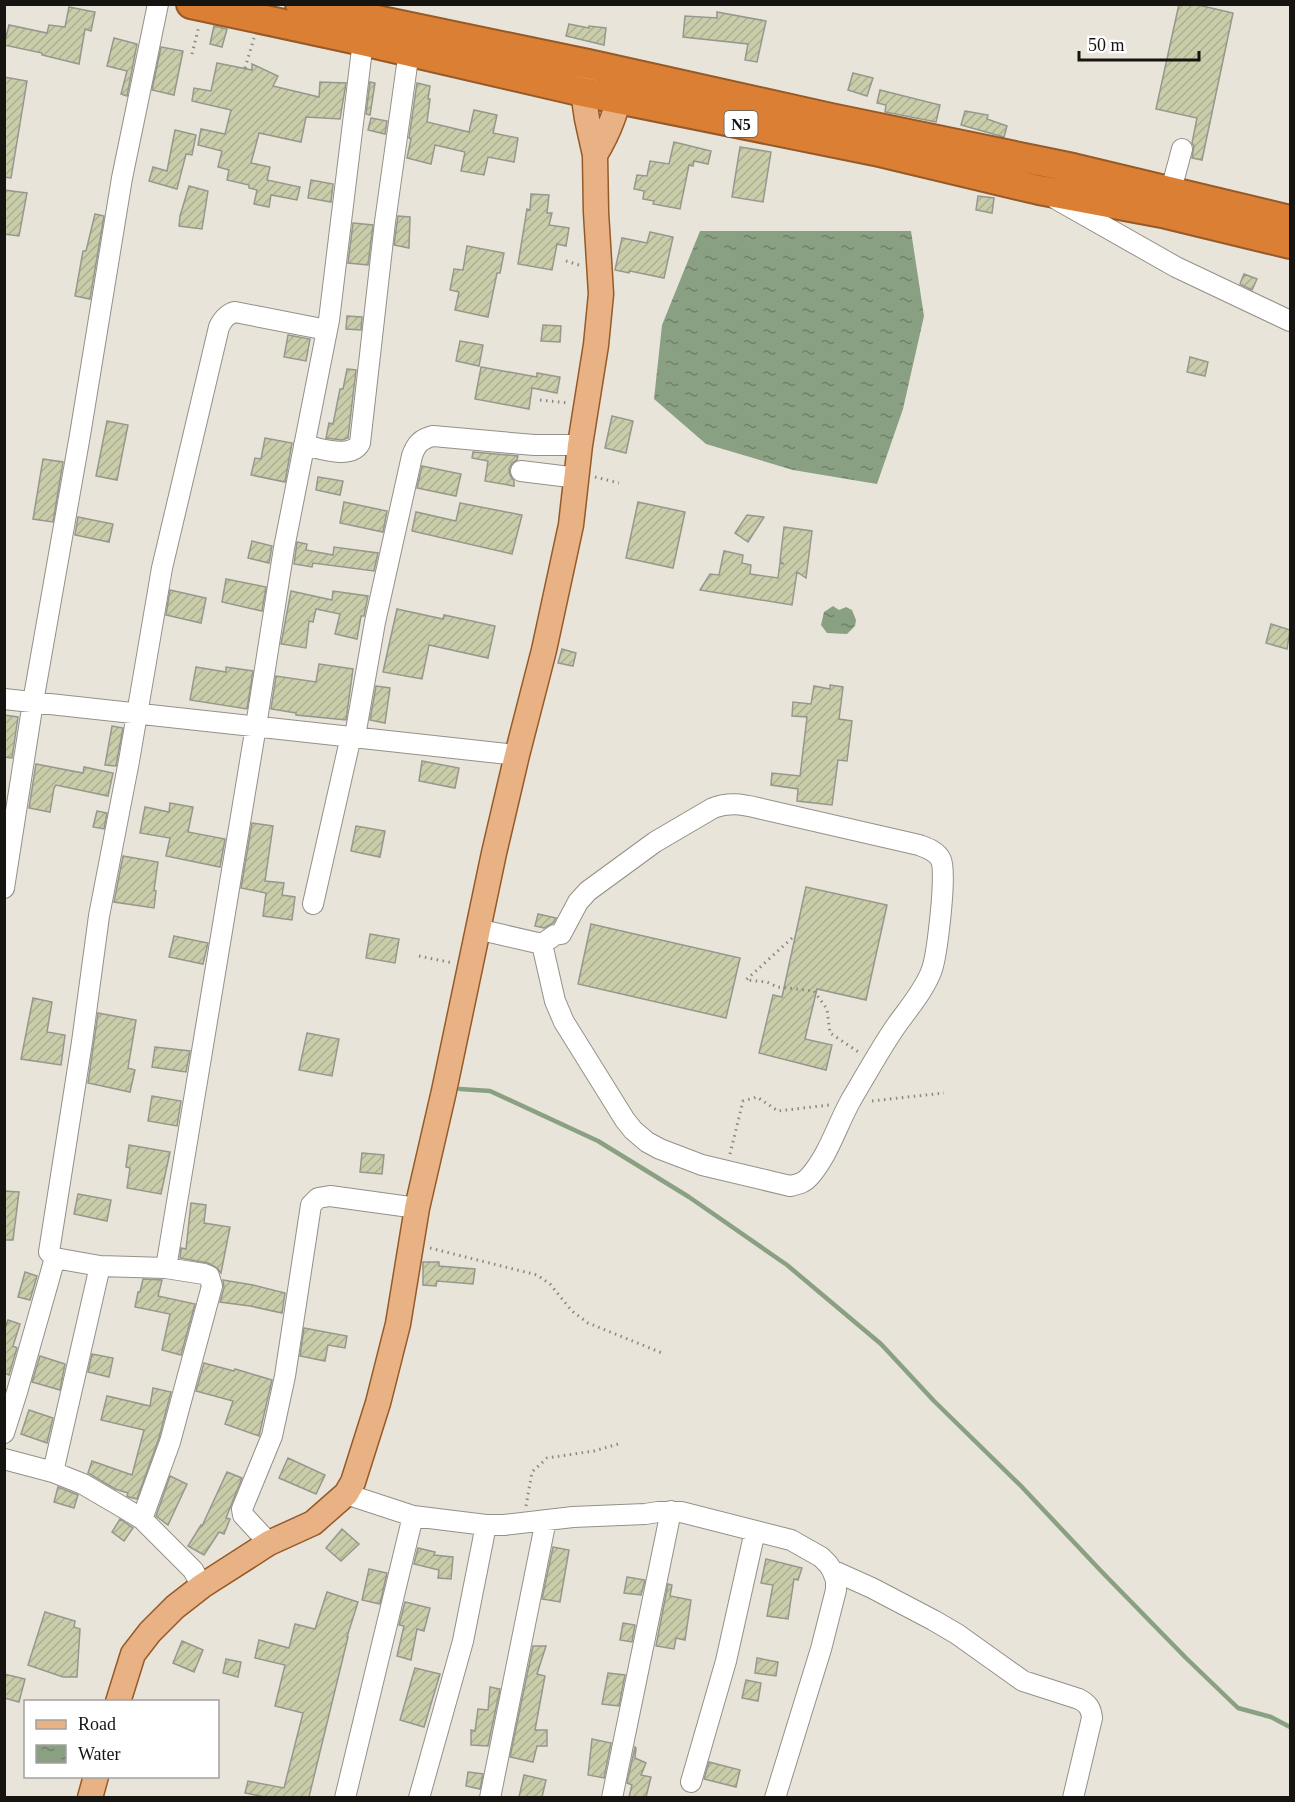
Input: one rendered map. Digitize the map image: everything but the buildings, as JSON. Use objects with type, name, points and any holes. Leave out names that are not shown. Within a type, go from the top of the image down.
[{"type":"highway","name":"N5","points":[[300,4],[588,64],[621,85],[874,152],[1039,190],[1162,213],[1290,244]]},
{"type":"highway","name":"N5","points":[[198,6],[409,51],[584,92],[621,85],[820,116],[1073,168],[1290,220]]},
{"type":"main road","points":[[118,1700],[134,1654],[150,1632],[175,1607],[202,1586],[269,1543],[313,1523],[346,1494],[378,1403],[398,1324],[417,1208],[477,929],[571,525],[601,294],[596,224],[595,155],[584,92],[588,64]]},
{"type":"main road","points":[[595,155],[608,135],[621,85]]},
{"type":"main road","points":[[90,1797],[95,1778]]},
{"type":"street","points":[[4,888],[33,702],[122,178],[158,4]]},
{"type":"street","points":[[166,1268],[284,548],[327,330],[363,41]]},
{"type":"street","points":[[304,445],[350,452],[360,443],[385,222],[409,51]]},
{"type":"street","points":[[1171,190],[1182,149]]},
{"type":"street","points":[[1039,190],[1176,267],[1290,321]]},
{"type":"street","points":[[142,1520],[170,1442],[212,1286],[209,1276],[204,1274],[166,1268],[100,1266],[51,1256],[49,1249],[82,1042],[99,916],[162,568],[219,327],[223,319],[236,312],[327,330]]},
{"type":"street","points":[[314,904],[353,736],[375,622],[412,456],[417,443],[433,436],[534,445],[580,445]]},
{"type":"street","points":[[521,471],[578,475]]},
{"type":"street","points":[[4,699],[517,755]]},
{"type":"street","points":[[477,929],[542,944],[555,935],[561,934],[578,902],[588,891],[655,842],[722,804],[739,804],[758,808],[930,849],[938,854],[944,870],[934,966],[849,1103],[812,1175],[801,1184],[790,1185],[702,1165],[660,1149],[640,1137],[625,1120],[564,1022],[555,1000],[542,944]]},
{"type":"street","points":[[269,1543],[243,1515],[242,1509],[272,1436],[285,1376],[311,1205],[318,1198],[330,1196],[417,1208]]},
{"type":"street","points":[[4,1433],[18,1392],[54,1258]]},
{"type":"street","points":[[53,1472],[100,1266]]},
{"type":"street","points":[[4,1459],[53,1472],[83,1484],[142,1520],[193,1570],[202,1586]]},
{"type":"street","points":[[346,1494],[413,1516],[486,1525],[681,1512],[791,1540],[821,1557],[832,1570],[836,1580],[834,1601],[775,1797]]},
{"type":"street","points":[[612,1797],[671,1512]]},
{"type":"street","points":[[345,1797],[413,1516]]},
{"type":"street","points":[[490,1797],[546,1520]]},
{"type":"street","points":[[419,1797],[463,1641],[486,1525]]},
{"type":"street","points":[[690,1782],[726,1661],[755,1531]]},
{"type":"street","points":[[832,1570],[933,1620],[957,1634],[1023,1681],[1079,1699],[1087,1704],[1092,1718],[1073,1797]]},
{"type":"path","points":[[192,54],[198,6]]},
{"type":"path","points":[[245,68],[259,19]]},
{"type":"path","points":[[540,400],[588,406]]},
{"type":"path","points":[[578,475],[619,483]]},
{"type":"path","points":[[792,938],[746,980],[767,982],[777,987],[814,991],[826,1009],[830,1033],[874,1062]]},
{"type":"path","points":[[419,956],[469,966]]},
{"type":"path","points":[[726,1171],[743,1101]]},
{"type":"path","points":[[411,1243],[537,1275],[550,1284],[572,1311],[588,1323],[662,1353]]},
{"type":"path","points":[[523,1522],[532,1472],[547,1458],[594,1451],[618,1444]]},
{"type":"water","points":[[700,231],[911,231],[924,316],[903,409],[877,484],[793,470],[706,444],[654,399],[662,325]]},
{"type":"water","points":[[833,606],[839,610],[846,607],[852,610],[856,620],[855,626],[847,634],[827,633],[821,625],[824,612]]},
{"type":"waterway","points":[[460,1089],[490,1091],[598,1141],[689,1197],[787,1265],[881,1344],[1186,1658],[1238,1708],[1271,1717],[1290,1727]]}]
